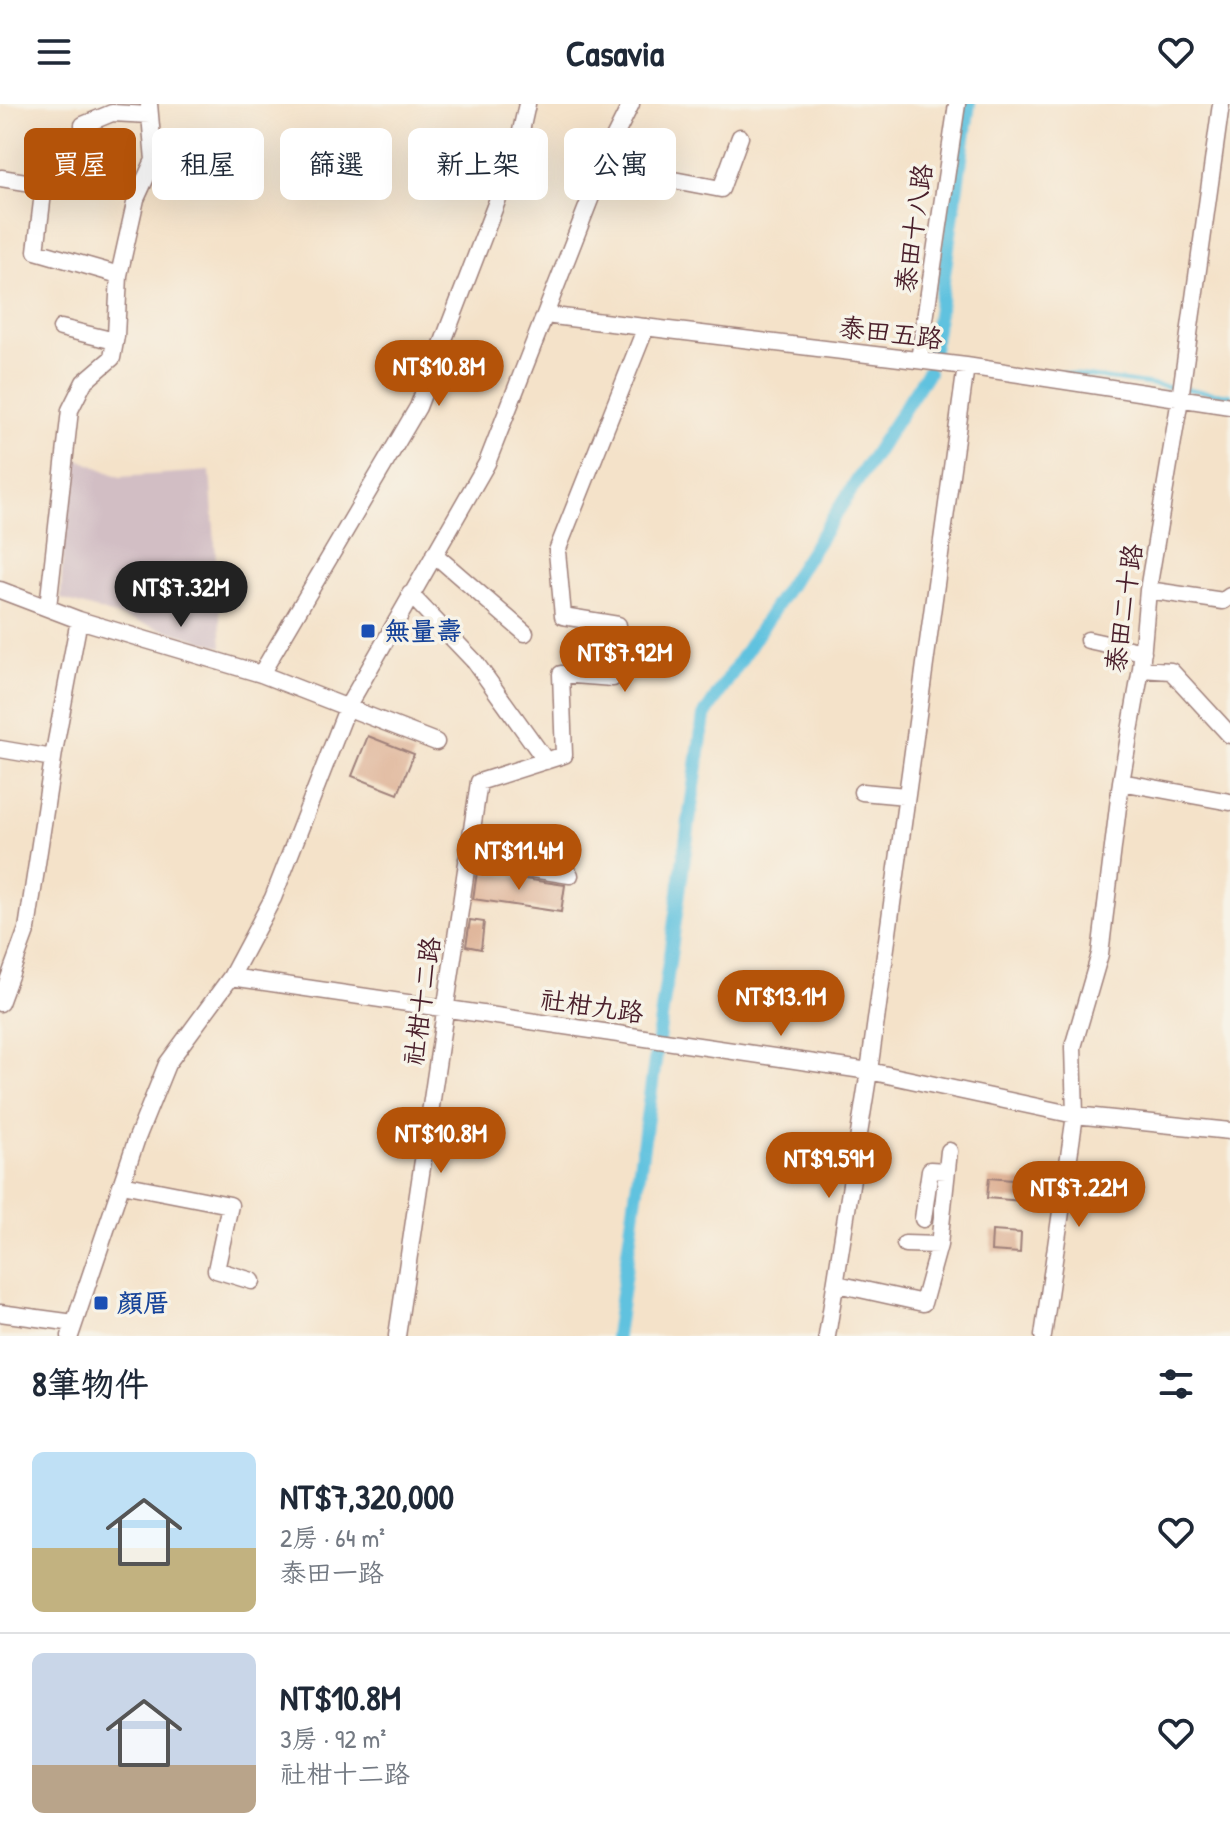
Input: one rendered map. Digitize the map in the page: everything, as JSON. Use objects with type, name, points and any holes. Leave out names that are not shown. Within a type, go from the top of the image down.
[{"type":"street","points":[[261,674],[418,407],[517,149],[527,104]]},
{"type":"street","points":[[619,128],[631,104]]},
{"type":"street","name":"泰田十八路","points":[[919,360],[957,104]]},
{"type":"street","name":"泰田二十路","points":[[1043,1336],[1075,1115],[1073,1047],[1100,954],[1121,782],[1141,669],[1148,590],[1180,399],[1221,104]]},
{"type":"street","points":[[48,607],[70,410],[84,382],[112,358],[119,275],[136,199],[154,160],[150,110],[112,113],[83,125]]},
{"type":"street","points":[[676,180],[721,189],[740,137]]},
{"type":"street","points":[[1,178],[44,185],[36,251],[119,275]]},
{"type":"street","points":[[0,1313],[72,1330],[167,1064],[231,977],[273,898],[348,706],[487,463],[592,200]]},
{"type":"street","name":"泰田五路","points":[[545,315],[966,366],[1230,406]]},
{"type":"street","points":[[410,594],[475,662],[546,761],[564,755],[561,674],[613,678],[618,625],[563,616],[557,551],[646,327]]},
{"type":"street","points":[[61,328],[115,341]]},
{"type":"street","points":[[827,1336],[869,1071],[966,366]]},
{"type":"street","points":[[434,554],[525,633]]},
{"type":"street","points":[[0,590],[79,620],[261,674],[436,742]]},
{"type":"street","points":[[1148,590],[1223,601],[1230,596]]},
{"type":"street","points":[[0,1003],[3,985],[27,929],[53,758],[79,620]]},
{"type":"street","points":[[1088,640],[1143,652]]},
{"type":"street","points":[[1141,669],[1171,671],[1230,735]]},
{"type":"street","points":[[0,749],[53,758]]},
{"type":"street","name":"社柑十二路","points":[[397,1336],[479,782],[546,761]]},
{"type":"street","points":[[1121,782],[1230,802]]},
{"type":"street","points":[[862,792],[906,796]]},
{"type":"street","points":[[467,859],[570,875]]},
{"type":"street","name":"社柑九路","points":[[231,977],[869,1071],[1075,1115],[1230,1131]]},
{"type":"street","points":[[837,1284],[923,1303],[939,1245],[949,1151]]},
{"type":"street","points":[[923,1219],[930,1170],[946,1171]]},
{"type":"street","points":[[122,1184],[230,1205],[216,1270],[252,1281]]},
{"type":"street","points":[[905,1244],[939,1245]]},
{"type":"shaded area","points":[[67,454],[120,477],[210,471],[222,647],[61,599]]},
{"type":"building","points":[[368,736],[414,754],[398,794],[352,776]]},
{"type":"building","points":[[477,872],[565,885],[561,912],[473,899]]},
{"type":"building","points":[[470,920],[484,922],[481,949],[466,946]]},
{"type":"building","points":[[989,1178],[1024,1181],[1022,1201],[987,1198]]},
{"type":"building","points":[[992,1231],[1021,1233],[1020,1253],[991,1251]]},
{"type":"waterway","points":[[932,356],[969,104]]},
{"type":"waterway","points":[[616,1336],[704,716],[928,372]]},
{"type":"waterway","points":[[1058,372],[1176,388]]},
{"type":"waterway","points":[[1185,389],[1230,395]]},
{"type":"place","name":"無量壽","points":[[368,631]]},
{"type":"place","name":"顏厝","points":[[101,1303]]}]
